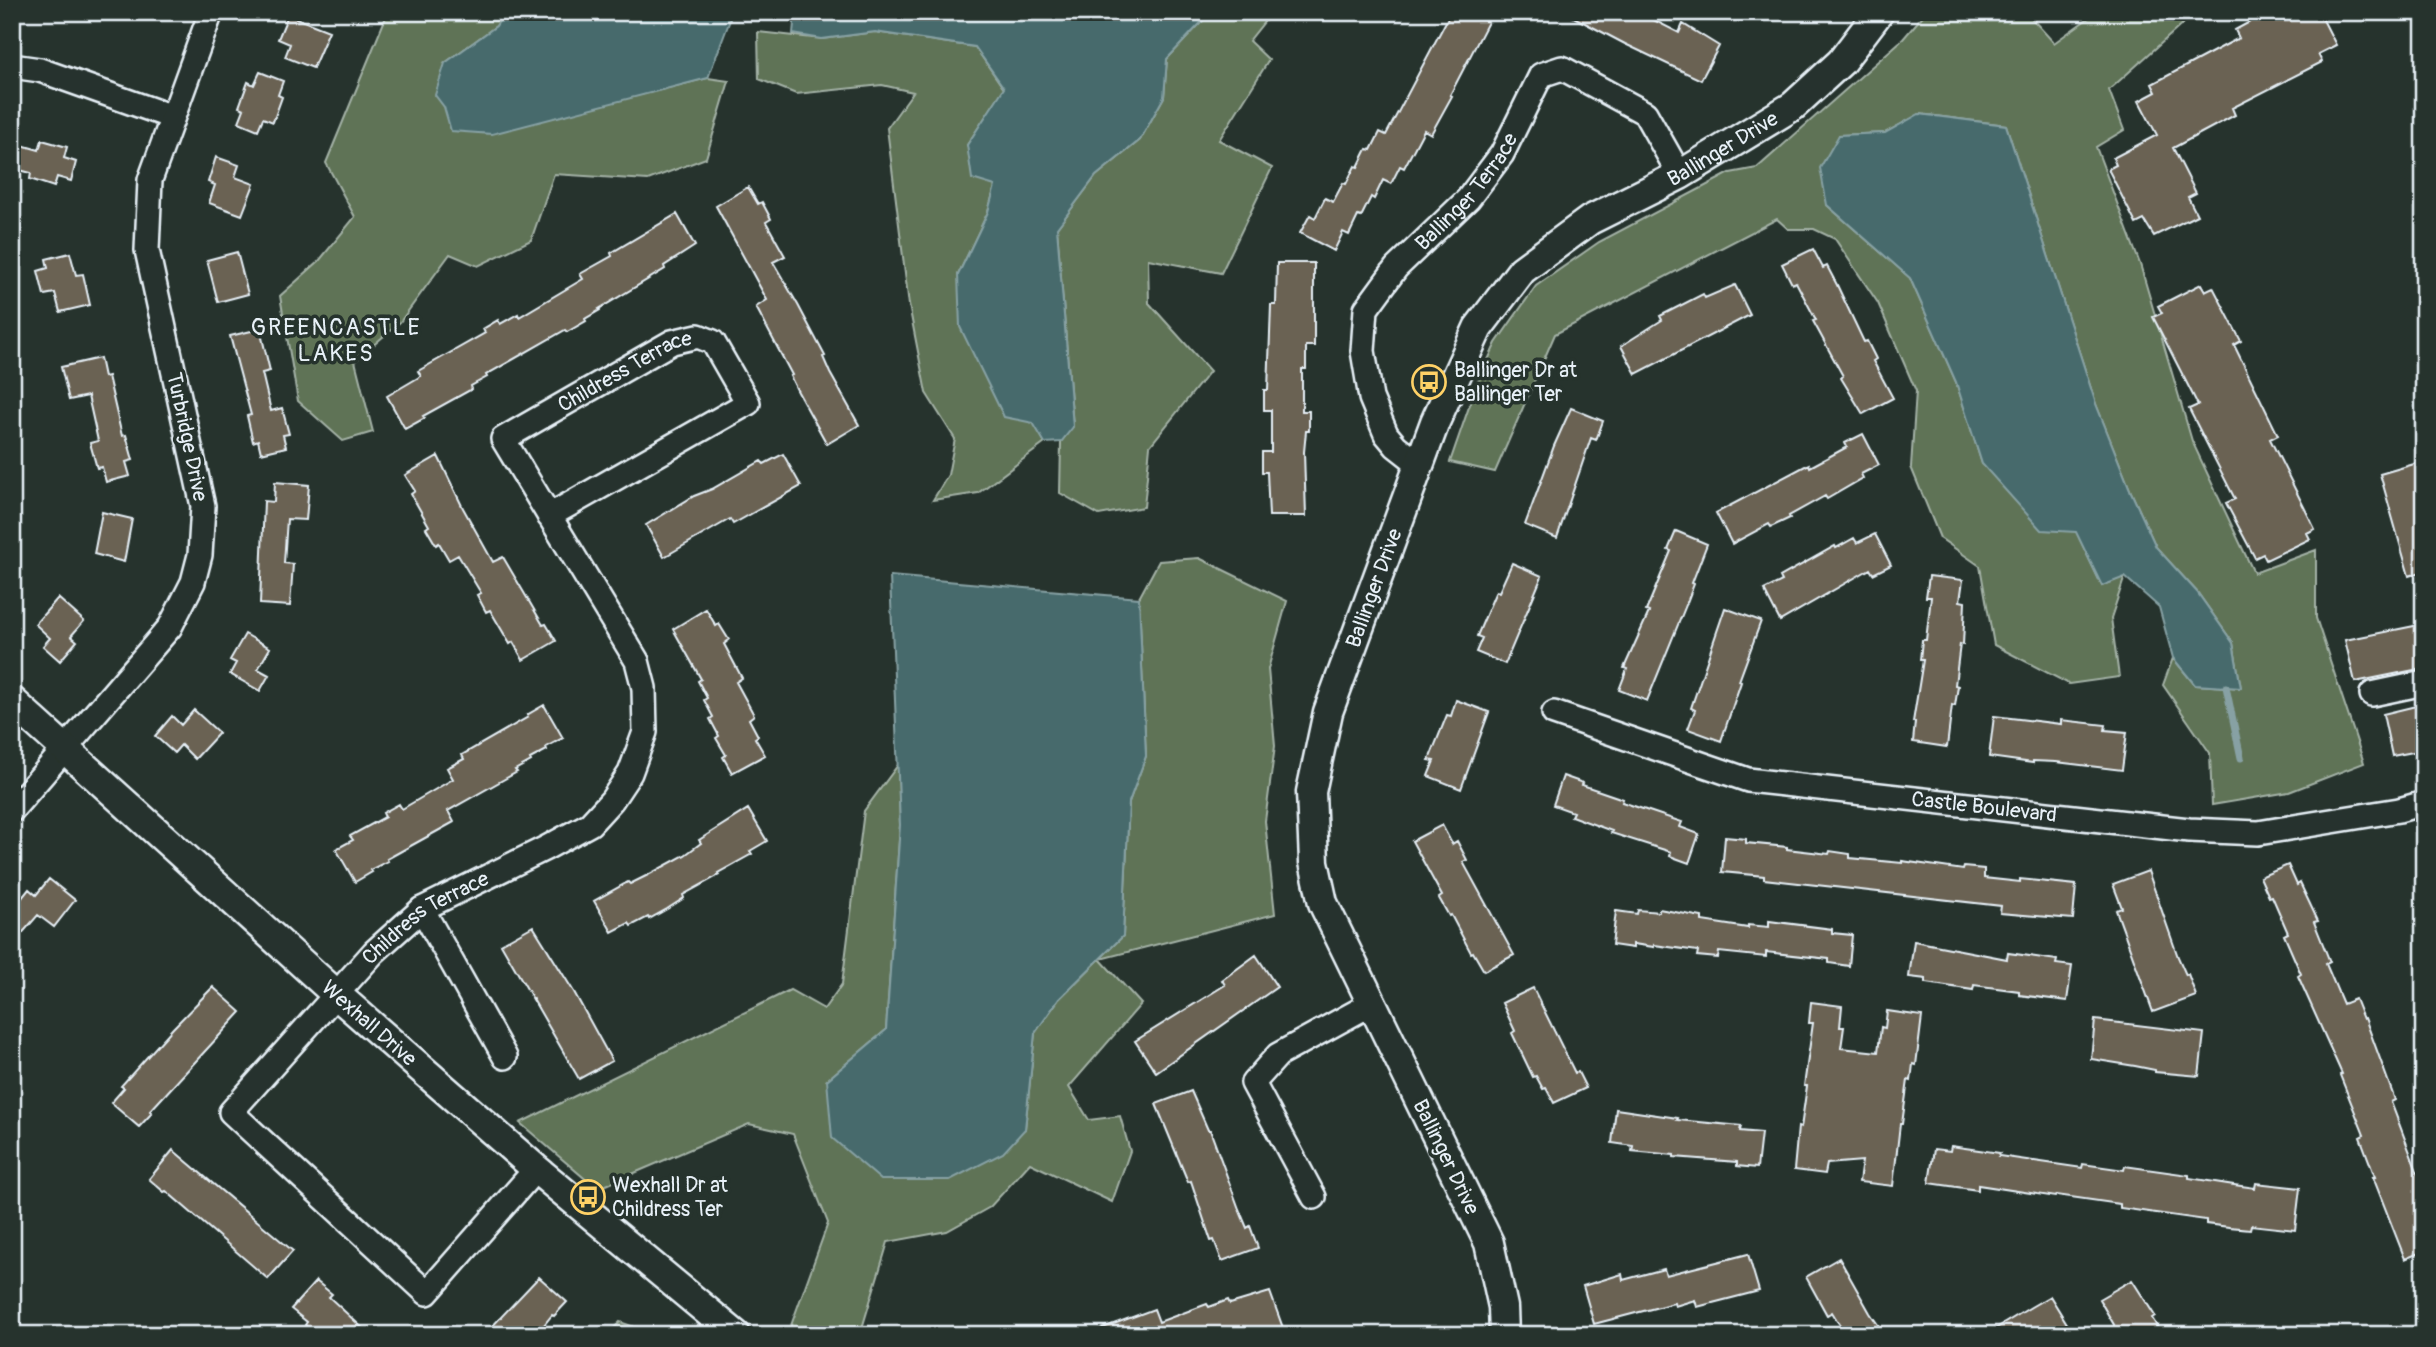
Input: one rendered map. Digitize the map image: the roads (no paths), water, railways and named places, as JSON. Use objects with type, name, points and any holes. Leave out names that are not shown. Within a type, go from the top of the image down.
[{"type":"street","name":"Turbridge Drive","points":[[12,810],[170,627],[193,582],[201,555],[203,506],[147,250],[150,180],[211,12]]},
{"type":"street","name":"Ballinger Drive","points":[[1504,1335],[1503,1307],[1489,1243],[1323,903],[1314,862],[1311,792],[1328,712],[1435,422],[1478,328],[1522,270],[1590,220],[1680,175],[1793,106],[1841,62],[1879,12]]},
{"type":"street","points":[[12,66],[40,70],[172,117]]},
{"type":"street","name":"Ballinger Terrace","points":[[1419,464],[1396,446],[1386,434],[1371,398],[1363,351],[1366,309],[1396,268],[1468,199],[1502,154],[1541,75],[1562,68],[1645,113],[1680,175]]},
{"type":"street","name":"Childress Terrace","points":[[536,1169],[427,1293],[231,1112],[374,952],[422,909],[590,824],[612,800],[630,773],[645,732],[643,688],[637,662],[549,516],[503,439],[672,342],[698,336],[713,342],[748,403],[549,516]]},
{"type":"street","points":[[2372,694],[2424,683]]},
{"type":"street","name":"Wexhall Drive","points":[[12,701],[337,995],[536,1169],[736,1335]]},
{"type":"street","name":"Castle Boulevard","points":[[1554,713],[1748,780],[2189,830],[2258,833],[2399,810],[2424,803]]},
{"type":"street","points":[[422,909],[505,1057]]},
{"type":"street","points":[[1314,1197],[1253,1083],[1278,1055],[1371,1004]]},
{"type":"water","points":[[505,12],[724,12],[730,20],[708,78],[492,134],[451,131],[444,107],[435,95],[445,63],[496,26]]},
{"type":"water","points":[[795,12],[1211,12],[1167,59],[1164,97],[1140,140],[1096,176],[1057,228],[1073,427],[1061,442],[1045,443],[1033,423],[1004,417],[960,327],[958,275],[988,212],[995,186],[972,179],[967,145],[1004,88],[975,47],[875,32],[822,39],[793,34]]},
{"type":"water","points":[[1919,114],[2006,125],[2096,404],[2131,492],[2156,547],[2197,592],[2233,643],[2241,688],[2195,685],[2173,658],[2159,607],[2125,577],[2102,586],[2076,532],[2041,530],[1982,464],[1956,382],[1910,278],[1827,205],[1820,168],[1839,135],[1885,133]]},
{"type":"water","points":[[890,576],[1139,598],[1146,756],[1129,802],[1123,936],[1059,999],[1035,1033],[1025,1129],[1003,1153],[950,1180],[881,1180],[832,1138],[827,1080],[886,1030],[900,825]]},
{"type":"waterway","points":[[2226,687],[2241,758]]},
{"type":"place","name":"Ballinger Dr at Ballinger Ter","points":[[1429,382]]},
{"type":"place","name":"Wexhall Dr at Childress Ter","points":[[588,1197]]},
{"type":"district","name":"GREENCASTLE LAKES","points":[[336,340]]}]
